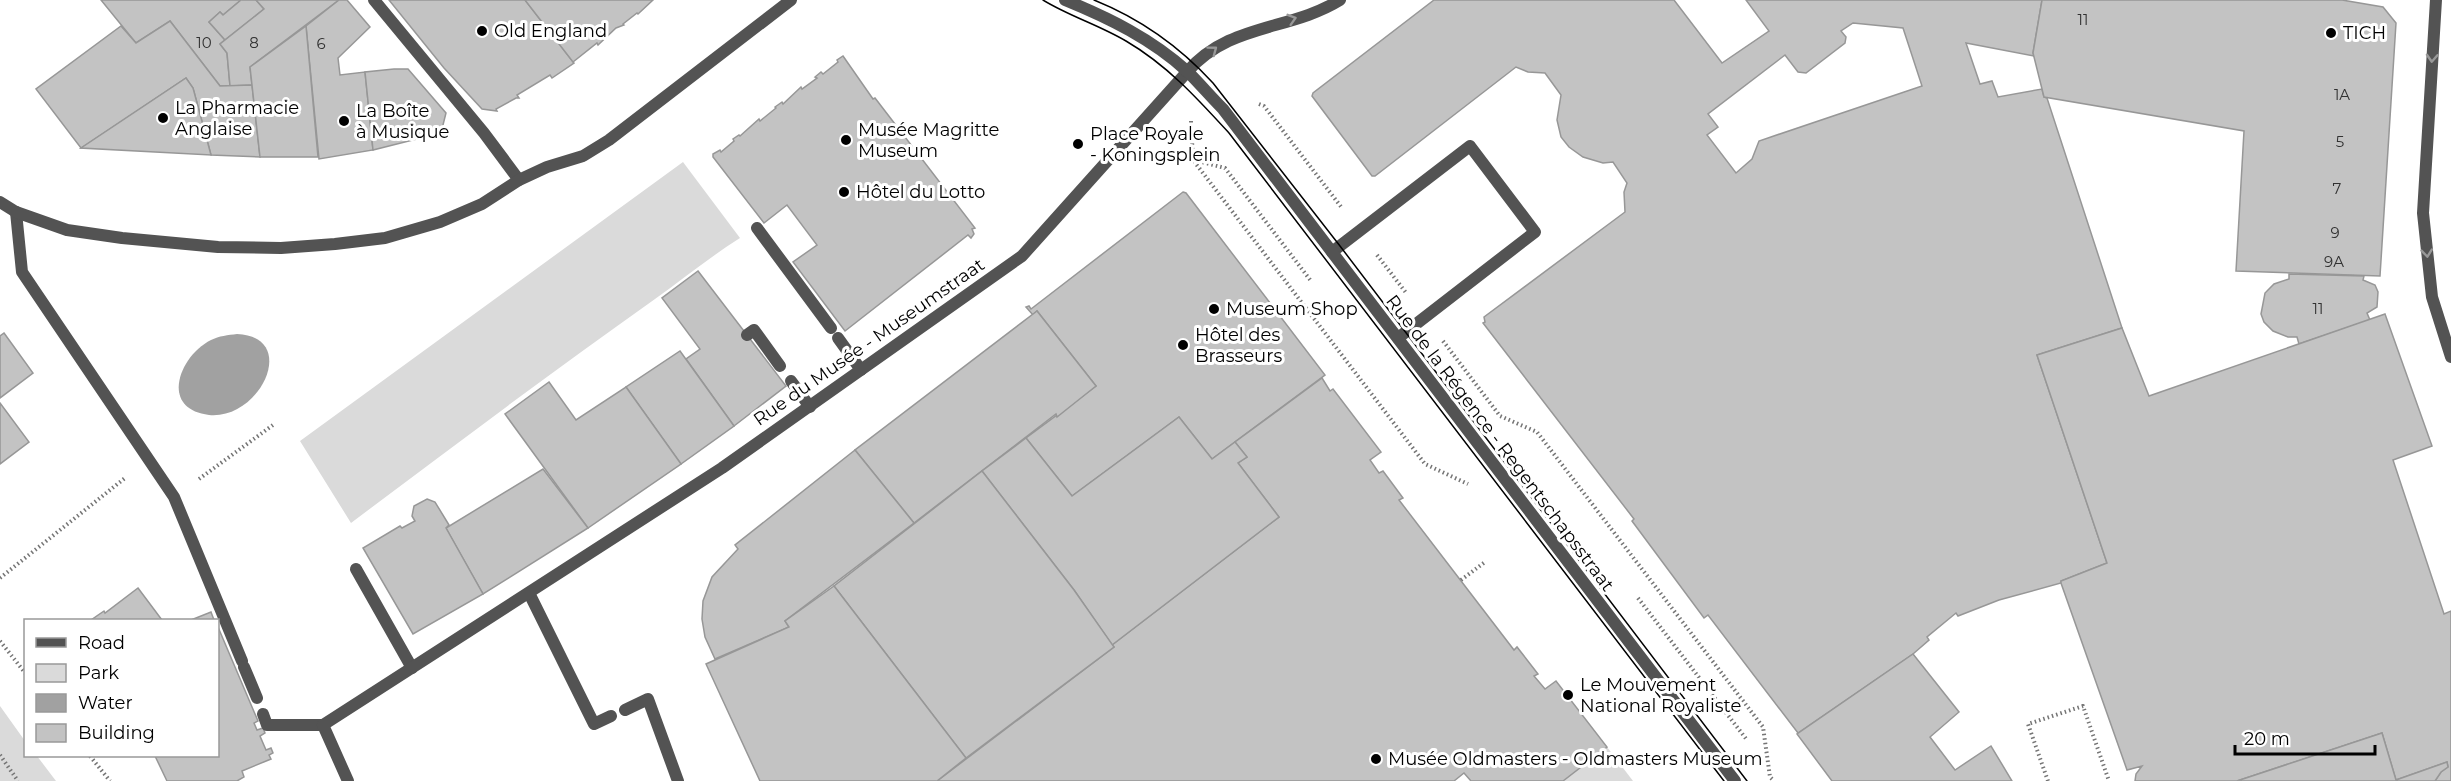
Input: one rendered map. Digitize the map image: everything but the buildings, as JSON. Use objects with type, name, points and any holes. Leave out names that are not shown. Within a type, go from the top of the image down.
[{"type":"street","points":[[374,0],[477,124],[519,180]]},
{"type":"street","points":[[0,202],[16,212],[67,230],[218,247],[314,246],[385,238],[440,222],[482,204],[519,180],[547,167],[583,156],[609,140],[791,0]]},
{"type":"street","points":[[1065,0],[1129,30],[1187,72],[1222,42],[1326,9],[1340,0]]},
{"type":"street","points":[[2436,0],[2423,213],[2432,297],[2451,357]]},
{"type":"street","name":"Rue de la Régence - Regentschapsstraat","points":[[1187,72],[1237,127],[1735,781]]},
{"type":"street","name":"Rue du Musée - Museumstraat","points":[[323,725],[722,468],[1022,256],[1187,72]]},
{"type":"street","points":[[1332,252],[1470,146],[1535,232],[1398,338]]},
{"type":"street","points":[[16,212],[22,272],[174,497],[256,698]]},
{"type":"street","points":[[757,228],[861,370]]},
{"type":"street","points":[[747,335],[754,330],[780,366]]},
{"type":"street","points":[[791,381],[810,407]]},
{"type":"street","points":[[356,569],[412,668]]},
{"type":"street","points":[[529,593],[594,724],[611,716]]},
{"type":"street","points":[[625,710],[648,699],[678,781]]},
{"type":"street","points":[[265,720],[323,725],[348,781]]},
{"type":"path","points":[[1187,72],[1193,160],[1425,464],[1473,487]]},
{"type":"path","points":[[1253,101],[1264,106],[1500,416],[1537,432],[1763,727],[1770,777],[1774,781]]},
{"type":"path","points":[[1193,160],[1225,168],[1311,281]]},
{"type":"path","points":[[194,483],[273,425]]},
{"type":"path","points":[[0,578],[148,459]]},
{"type":"path","points":[[1461,580],[1485,562]]},
{"type":"path","points":[[1638,597],[1747,740]]},
{"type":"path","points":[[0,641],[24,671]]},
{"type":"path","points":[[2048,781],[2028,724],[2083,705],[2109,781]]},
{"type":"path","points":[[0,756],[18,781]]},
{"type":"path","points":[[91,757],[110,781]]},
{"type":"green space","points":[[683,162],[740,238],[540,382],[351,523],[300,441]]},
{"type":"green space","points":[[0,706],[24,740],[24,757],[38,757],[56,781],[0,781]]},
{"type":"green space","points":[[1607,747],[1633,781],[1563,781]]},
{"type":"water","points":[[237,334],[256,339],[266,349],[269,362],[266,378],[257,392],[244,405],[227,413],[209,415],[193,411],[184,403],[179,393],[179,381],[183,369],[190,358],[211,340]]},
{"type":"tram line","points":[[1043,0],[1116,35],[1141,50],[1181,83],[1229,133],[1724,781]]},
{"type":"tram line","points":[[1094,0],[1111,7],[1158,35],[1187,57],[1213,83],[1340,246],[1747,781]]},
{"type":"place","name":"Old England","points":[[482,31]]},
{"type":"place","name":"TICH","points":[[2331,33]]},
{"type":"place","name":"La Pharmacie Anglaise","points":[[163,118]]},
{"type":"place","name":"La Boîte à Musique","points":[[344,121]]},
{"type":"place","name":"Musée Magritte Museum","points":[[846,140]]},
{"type":"place","name":"Place Royale - Koningsplein","points":[[1078,144]]},
{"type":"place","name":"Hôtel du Lotto","points":[[844,192]]},
{"type":"place","name":"Museum Shop","points":[[1214,309]]},
{"type":"place","name":"Hôtel des Brasseurs","points":[[1183,345]]},
{"type":"place","name":"Le Mouvement National Royaliste","points":[[1568,695]]},
{"type":"place","name":"Musée Oldmasters - Oldmasters Museum","points":[[1376,759]]}]
